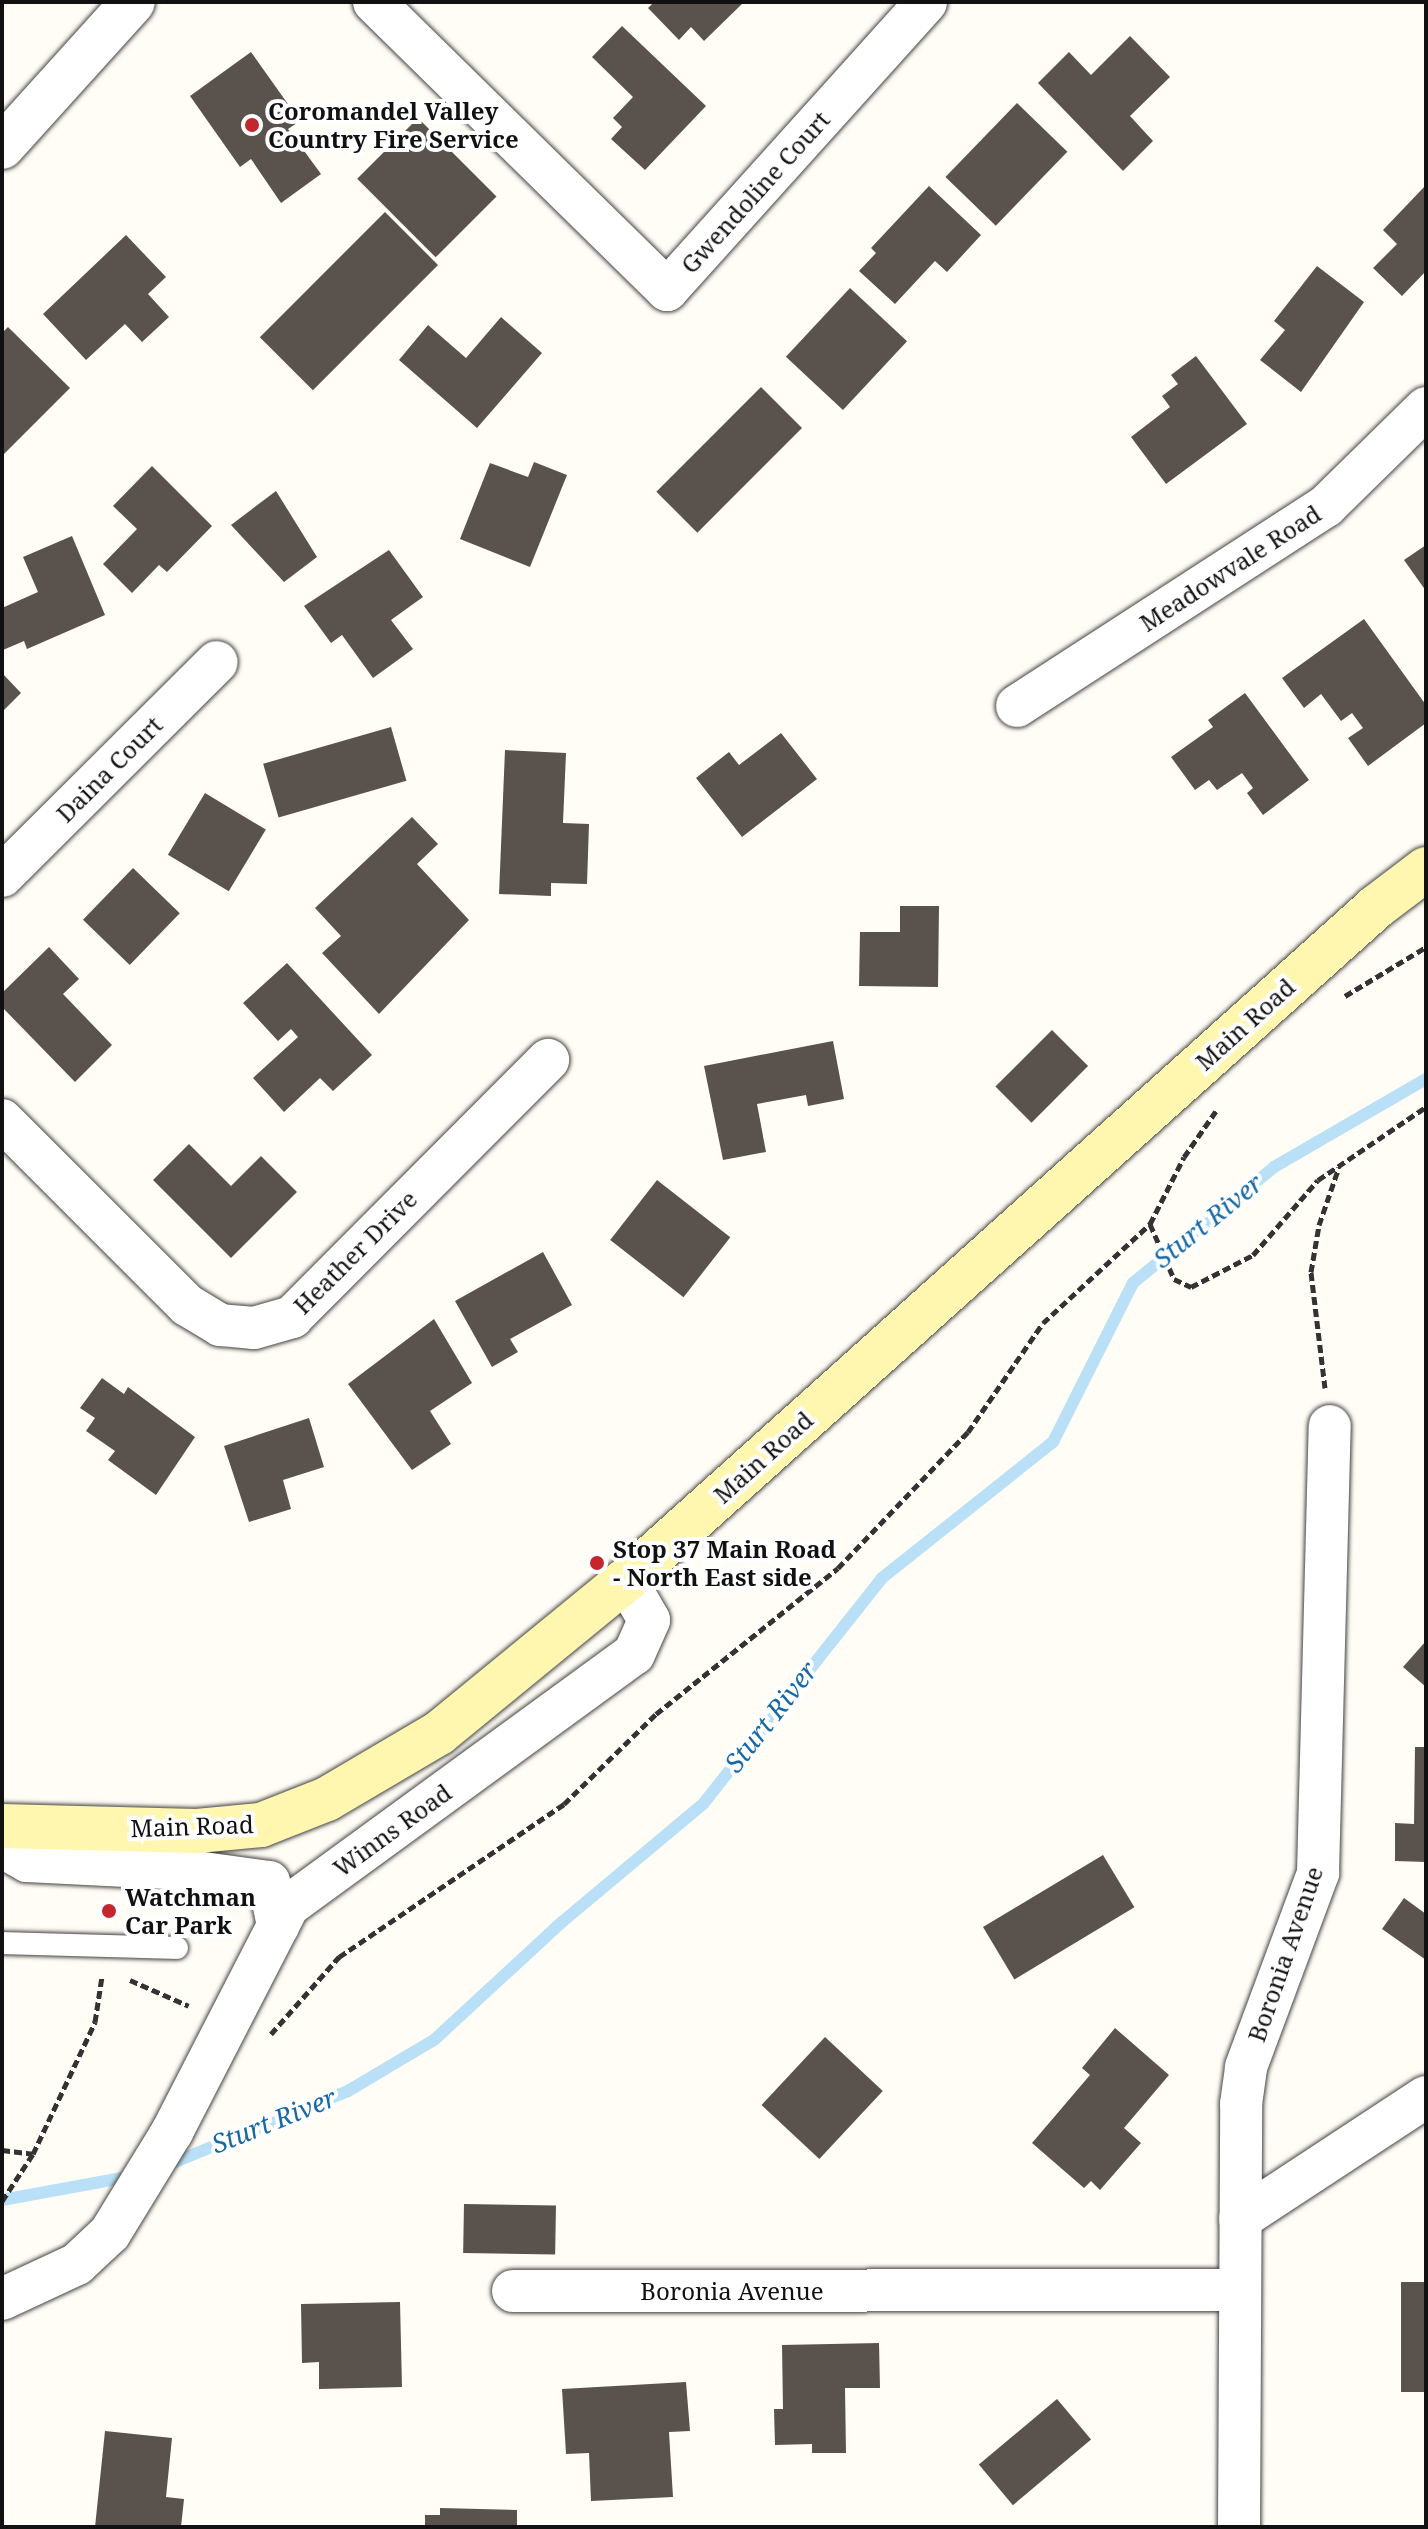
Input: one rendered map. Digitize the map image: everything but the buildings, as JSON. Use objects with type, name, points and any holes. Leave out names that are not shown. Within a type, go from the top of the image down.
[{"type":"main road","name":"Main Road","points":[[2,1826],[197,1831],[261,1825],[301,1810],[439,1733],[626,1580],[1376,907],[1426,869]]},
{"type":"street","points":[[2,147],[133,2]]},
{"type":"street","name":"Gwendoline Court","points":[[374,2],[667,290],[926,2]]},
{"type":"street","name":"Meadowvale Road","points":[[1017,706],[1326,506],[1426,408]]},
{"type":"street","name":"Daina Court","points":[[2,876],[217,662]]},
{"type":"street","name":"Heather Drive","points":[[2,1120],[187,1305],[220,1325],[254,1328],[292,1317],[548,1060]]},
{"type":"street","name":"Boronia Avenue","points":[[1239,2527],[1240,2219],[1246,2067],[1318,1873],[1330,1426]]},
{"type":"street","name":"Winns Road","points":[[2,2299],[77,2264],[110,2233],[172,2132],[216,2040],[288,1906],[634,1654],[649,1620],[626,1580]]},
{"type":"street","points":[[2,1847],[27,1861],[167,1868],[269,1882],[278,1926]]},
{"type":"street","points":[[1240,2219],[1426,2097]]},
{"type":"street","name":"Boronia Avenue","points":[[513,2291],[1240,2290]]},
{"type":"lane","points":[[2,1943],[177,1948]]},
{"type":"path","points":[[1339,1000],[1426,947]]},
{"type":"path","points":[[1150,1224],[1174,1279],[1191,1287],[1253,1255],[1318,1180],[1426,1107]]},
{"type":"path","points":[[87,1975],[102,1975],[185,2000],[216,2040],[237,2049],[258,2048],[339,1957],[564,1804],[656,1714],[838,1568],[968,1432],[1043,1323],[1150,1224],[1184,1157],[1218,1108]]},
{"type":"path","points":[[1330,1426],[1311,1272],[1319,1225],[1340,1166]]},
{"type":"path","points":[[2,2201],[33,2154],[95,2022],[102,1975]]},
{"type":"path","points":[[2,2150],[33,2154]]},
{"type":"waterway","name":"Sturt River","points":[[165,2166],[348,2091],[434,2040],[562,1922],[703,1804],[882,1578],[1053,1442],[1133,1283],[1274,1167],[1426,1079]]},
{"type":"waterway","name":"Sturt River","points":[[2,2200],[133,2176]]},
{"type":"place","name":"Coromandel Valley Country Fire Service","points":[[252,125]]},
{"type":"place","name":"Stop 37 Main Road - North East side","points":[[597,1563]]},
{"type":"place","name":"Watchman Car Park","points":[[109,1911]]}]
